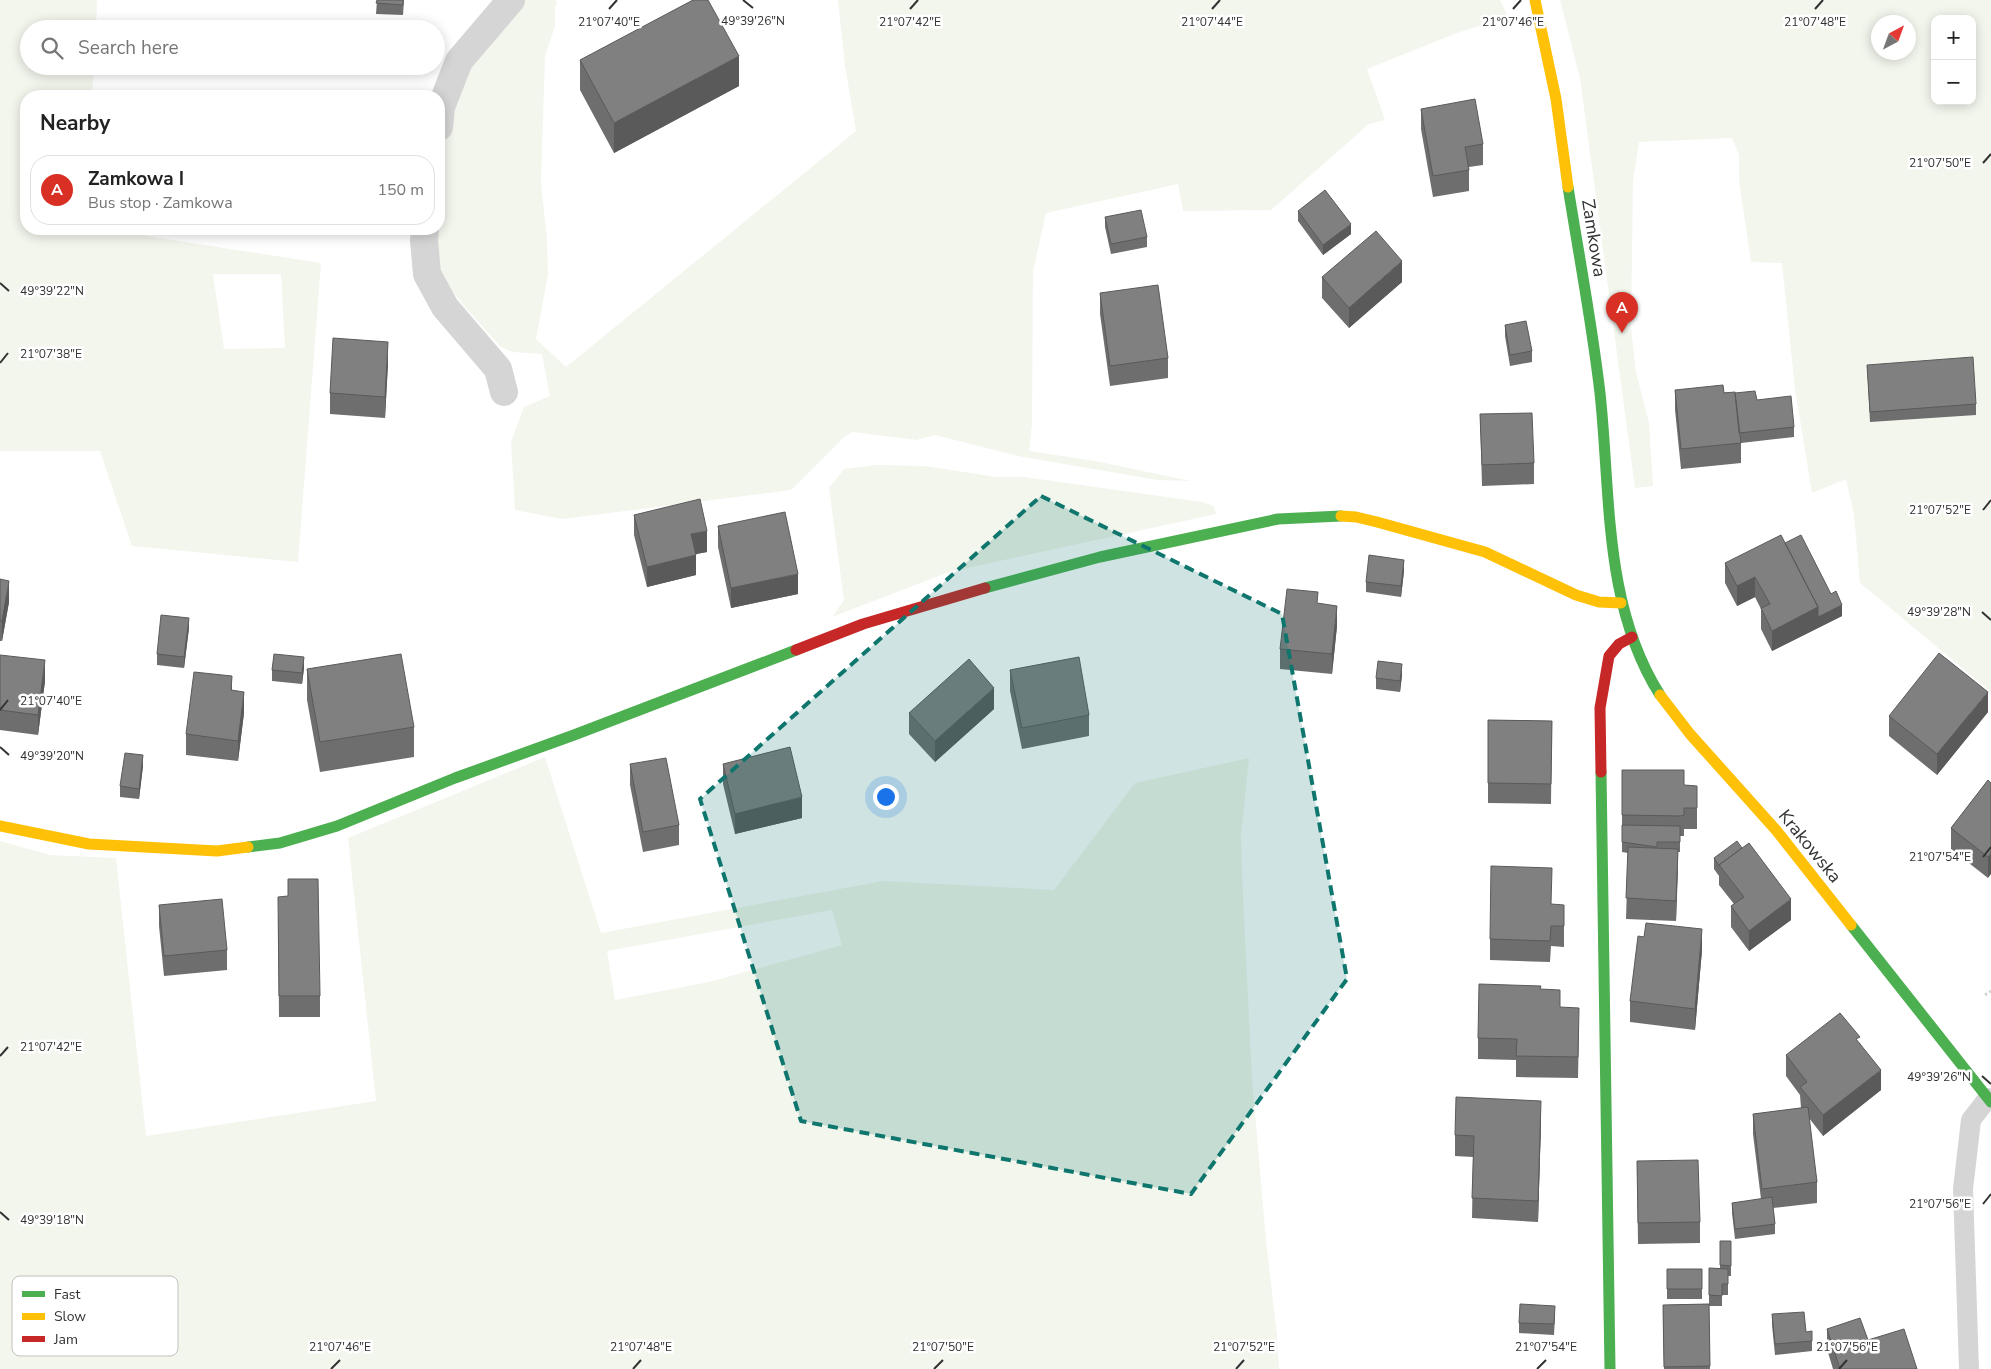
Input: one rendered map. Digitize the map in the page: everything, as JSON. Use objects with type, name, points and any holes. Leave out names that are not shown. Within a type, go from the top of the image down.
[{"type":"street","points":[[445,97],[459,61],[511,0]]},
{"type":"street","name":"Zamkowa","points":[[1535,0],[1556,99],[1564,170],[1592,333],[1600,394],[1614,560],[1621,603]]},
{"type":"street","points":[[424,235],[427,274],[446,307],[498,369],[504,392]]},
{"type":"street","points":[[0,826],[89,844],[217,851],[280,843],[337,826],[455,778],[574,735],[863,624],[984,588],[1100,557],[1278,519],[1326,516],[1356,517],[1377,522],[1485,552],[1576,595],[1599,602],[1621,603]]},
{"type":"street","name":"Krakowska","points":[[1621,603],[1646,673],[1665,702],[1690,734],[1776,830],[1989,1100]]},
{"type":"street","points":[[1610,1369],[1600,708],[1609,656],[1619,644],[1632,637]]},
{"type":"lane","points":[[1969,1369],[1963,1189],[1971,1120],[1989,1100]]},
{"type":"path","points":[[1985,995],[1991,991]]},
{"type":"highlighted area","points":[[1041,496],[1282,614],[1347,979],[1191,1194],[801,1121],[700,799]]},
{"type":"shaded area","points":[[0,0],[97,0],[96,20],[20,20],[20,75],[93,75],[92,90],[20,90],[20,235],[141,235],[321,263],[298,562],[132,546],[100,451],[0,451]],"holes":[[[213,274],[281,274],[285,348],[224,349]]]},
{"type":"shaded area","points":[[517,0],[556,0],[555,26],[545,56],[541,183],[547,239],[548,275],[536,339],[566,367],[856,131],[845,66],[838,0],[1500,0],[1508,17],[1457,33],[1367,69],[1385,120],[1369,124],[1271,210],[1183,211],[1178,184],[1046,213],[1033,271],[1032,424],[1029,451],[1095,461],[1191,481],[1157,480],[1018,456],[935,435],[916,440],[853,432],[844,437],[791,490],[562,519],[515,510],[511,442],[524,407],[550,396],[542,354],[513,352],[501,347],[463,305],[438,272],[436,235],[445,235],[445,127],[447,103]]},
{"type":"shaded area","points":[[1560,0],[1991,0],[1991,692],[1860,583],[1854,514],[1846,479],[1812,493],[1795,389],[1782,263],[1751,262],[1739,180],[1739,155],[1732,138],[1639,142],[1633,181],[1631,328],[1636,372],[1649,423],[1653,486],[1635,488],[1580,78]]},
{"type":"shaded area","points":[[876,465],[925,466],[997,477],[1024,477],[1202,502],[1214,506],[1216,514],[949,572],[832,617],[844,600],[829,488],[844,469]]},
{"type":"shaded area","points":[[545,757],[601,933],[883,881],[1054,890],[1135,783],[1249,758],[1241,836],[1243,897],[1252,1079],[1279,1369],[0,1369],[0,841],[50,855],[116,858],[146,1136],[376,1101],[348,838]],"holes":[[[832,910],[842,945],[709,982],[615,1000],[607,951]]]},
{"type":"building","points":[[377,0],[403,0],[403,5],[376,3]]},
{"type":"building","points":[[693,0],[708,0],[739,56],[614,123],[580,60]]},
{"type":"building","points":[[1475,99],[1483,144],[1465,147],[1469,170],[1433,176],[1421,109]]},
{"type":"building","points":[[1325,190],[1351,224],[1323,245],[1298,211]]},
{"type":"building","points":[[1141,210],[1147,237],[1111,244],[1105,217]]},
{"type":"building","points":[[1376,231],[1402,261],[1349,308],[1322,277]]},
{"type":"building","points":[[1158,285],[1168,358],[1110,366],[1100,293]]},
{"type":"building","points":[[1526,321],[1532,351],[1510,355],[1505,325]]},
{"type":"building","points":[[333,338],[388,342],[385,397],[330,393]]},
{"type":"building","points":[[1973,357],[1976,404],[1870,412],[1867,365]]},
{"type":"building","points":[[1723,385],[1724,393],[1735,392],[1741,443],[1681,449],[1675,390]]},
{"type":"building","points":[[1755,391],[1757,400],[1791,396],[1794,427],[1739,433],[1735,393]]},
{"type":"building","points":[[1532,413],[1534,463],[1482,465],[1480,414]]},
{"type":"building","points":[[700,499],[707,531],[691,534],[696,555],[647,567],[634,515]]},
{"type":"building","points":[[785,512],[798,574],[731,588],[718,526]]},
{"type":"building","points":[[1781,535],[1818,607],[1772,631],[1761,608],[1770,604],[1755,577],[1737,586],[1725,563]]},
{"type":"building","points":[[1801,535],[1831,594],[1836,591],[1842,605],[1818,617],[1818,607],[1785,543]]},
{"type":"building","points":[[1369,555],[1404,560],[1401,586],[1366,582]]},
{"type":"building","points":[[0,579],[9,581],[2,621],[0,620]]},
{"type":"building","points":[[1287,589],[1318,592],[1317,603],[1337,606],[1332,654],[1280,649]]},
{"type":"building","points":[[161,615],[189,618],[184,657],[157,654]]},
{"type":"building","points":[[1939,653],[1988,692],[1937,754],[1889,716]]},
{"type":"building","points":[[274,654],[304,657],[302,673],[272,670]]},
{"type":"building","points":[[401,654],[414,727],[320,742],[307,669]]},
{"type":"building","points":[[0,655],[45,660],[38,715],[0,710]]},
{"type":"building","points":[[1079,657],[1089,715],[1022,728],[1010,670]]},
{"type":"building","points":[[969,659],[994,688],[935,741],[909,713]]},
{"type":"building","points":[[1378,661],[1402,664],[1400,681],[1376,678]]},
{"type":"building","points":[[194,672],[232,676],[231,690],[244,692],[238,741],[186,734]]},
{"type":"building","points":[[1488,720],[1552,721],[1551,784],[1488,783]]},
{"type":"building","points":[[790,747],[802,797],[735,814],[723,764]]},
{"type":"building","points":[[125,753],[143,755],[139,789],[120,786]]},
{"type":"building","points":[[666,758],[679,825],[643,832],[630,764]]},
{"type":"building","points":[[1622,770],[1684,770],[1684,785],[1697,786],[1697,808],[1684,808],[1684,815],[1680,816],[1622,815]]},
{"type":"building","points":[[1988,780],[1991,783],[1991,853],[1988,857],[1951,828]]},
{"type":"building","points":[[1622,825],[1680,826],[1680,842],[1657,842],[1657,847],[1622,842]]},
{"type":"building","points":[[1737,841],[1742,848],[1719,866],[1714,858]]},
{"type":"building","points":[[1749,843],[1791,899],[1749,931],[1731,906],[1744,897],[1719,865]]},
{"type":"building","points":[[1628,847],[1678,849],[1676,901],[1626,898]]},
{"type":"building","points":[[1491,866],[1552,868],[1551,904],[1564,905],[1564,926],[1551,926],[1550,941],[1490,939]]},
{"type":"building","points":[[288,879],[318,879],[320,996],[279,996],[278,897],[288,896]]},
{"type":"building","points":[[222,899],[227,950],[164,956],[159,905]]},
{"type":"building","points":[[1646,923],[1702,929],[1695,1009],[1630,1001],[1638,936],[1644,937]]},
{"type":"building","points":[[1479,984],[1541,986],[1540,989],[1560,990],[1560,1007],[1579,1008],[1578,1057],[1516,1056],[1517,1039],[1478,1038]]},
{"type":"building","points":[[1840,1013],[1860,1037],[1856,1039],[1881,1070],[1823,1115],[1800,1087],[1807,1082],[1786,1055]]},
{"type":"building","points":[[1456,1097],[1541,1101],[1538,1201],[1472,1198],[1474,1136],[1455,1135]]},
{"type":"building","points":[[1808,1107],[1817,1182],[1762,1189],[1753,1114]]},
{"type":"building","points":[[1698,1160],[1700,1222],[1638,1223],[1637,1161]]},
{"type":"building","points":[[1772,1197],[1775,1224],[1735,1229],[1732,1203]]},
{"type":"building","points":[[1720,1241],[1731,1241],[1731,1266],[1720,1265]]},
{"type":"building","points":[[1709,1268],[1728,1269],[1728,1284],[1722,1284],[1722,1296],[1709,1295]]},
{"type":"building","points":[[1667,1269],[1702,1269],[1702,1289],[1667,1289]]},
{"type":"building","points":[[1520,1304],[1555,1306],[1554,1324],[1519,1323]]},
{"type":"building","points":[[1709,1304],[1710,1366],[1664,1367],[1663,1305]]},
{"type":"building","points":[[1804,1312],[1806,1332],[1812,1331],[1812,1341],[1775,1344],[1772,1314]]},
{"type":"building","points":[[1860,1318],[1868,1340],[1904,1329],[1917,1369],[1840,1369],[1827,1329]]},
{"type":"traffic: fast","points":[[1568,187],[1597,367],[1609,510],[1619,587],[1628,624],[1642,660],[1660,695]]},
{"type":"traffic: fast","points":[[985,588],[1100,557],[1278,519],[1341,516]]},
{"type":"traffic: fast","points":[[248,847],[280,843],[337,826],[455,778],[574,735],[796,650]]},
{"type":"traffic: fast","points":[[1601,772],[1610,1369]]},
{"type":"traffic: fast","points":[[1851,925],[1991,1102]]},
{"type":"traffic: slow","points":[[1535,0],[1556,99],[1568,187]]},
{"type":"traffic: slow","points":[[1341,516],[1377,522],[1485,552],[1576,595],[1599,602],[1621,603]]},
{"type":"traffic: slow","points":[[1660,695],[1690,734],[1776,830],[1851,925]]},
{"type":"traffic: slow","points":[[0,826],[89,844],[217,851],[248,847]]},
{"type":"traffic: jam","points":[[796,650],[863,624],[985,588]]},
{"type":"traffic: jam","points":[[1601,772],[1600,708],[1609,656],[1619,644],[1632,637]]},
{"type":"place","name":"Zamkowa I","points":[[1622,333]]}]
